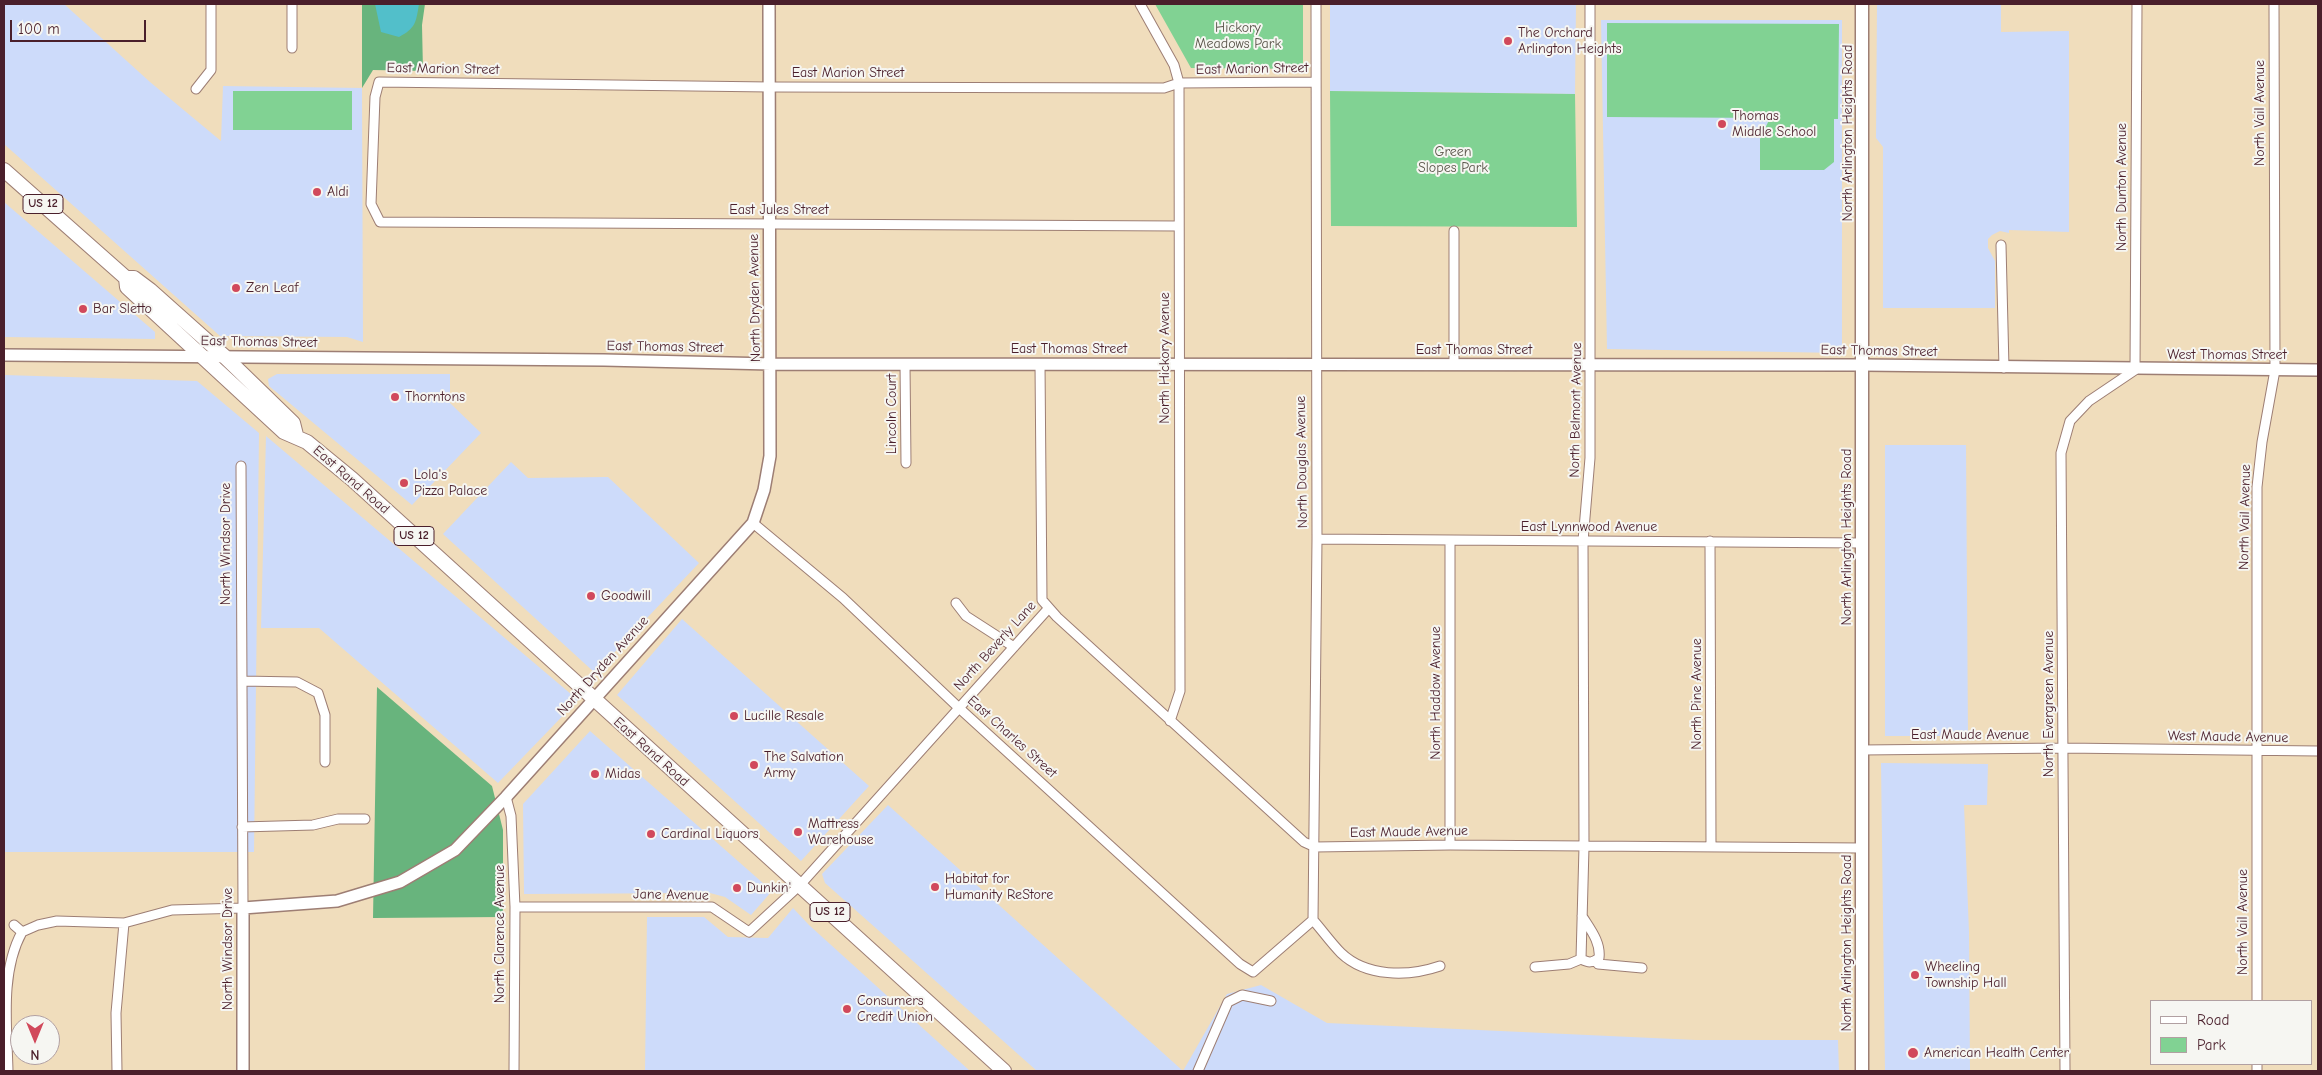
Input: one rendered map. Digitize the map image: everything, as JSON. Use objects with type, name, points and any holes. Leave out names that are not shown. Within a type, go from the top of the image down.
[{"type":"main road","name":"North Arlington Heights Road","points":[[1862,4],[1862,1071]]},
{"type":"main road","name":"East Rand Road","points":[[4,170],[126,278],[134,278],[150,290],[224,356],[293,423],[296,436]]},
{"type":"main road","name":"East Rand Road","points":[[126,278],[127,287],[284,432],[307,442],[352,479],[1004,1071]]},
{"type":"street","points":[[196,89],[211,70],[211,4]]},
{"type":"street","points":[[292,4],[292,48]]},
{"type":"street","name":"North Dryden Avenue","points":[[243,908],[337,901],[400,882],[455,850],[506,797],[753,523],[768,474],[770,456],[769,4]]},
{"type":"street","name":"North Hickory Avenue","points":[[1140,4],[1174,65],[1179,84],[1180,691],[1170,721]]},
{"type":"street","name":"North Douglas Avenue","points":[[1313,920],[1317,539],[1315,365],[1316,4]]},
{"type":"street","name":"North Belmont Avenue","points":[[1581,959],[1584,847],[1583,541],[1590,476],[1590,4]]},
{"type":"street","name":"North Dunton Avenue","points":[[2135,370],[2137,4]]},
{"type":"street","name":"North Vail Avenue","points":[[2257,1000],[2257,487],[2275,370],[2274,4]]},
{"type":"street","name":"East Marion Street","points":[[380,222],[371,204],[375,97],[379,82],[770,87],[1164,88],[1179,84],[1316,82]]},
{"type":"street","name":"East Jules Street","points":[[380,222],[1179,226]]},
{"type":"street","points":[[1454,231],[1454,365]]},
{"type":"street","points":[[2001,245],[2004,368]]},
{"type":"street","name":"East Thomas Street","points":[[4,355],[224,356],[771,364],[1863,365],[2135,370]]},
{"type":"street","name":"Lincoln Court","points":[[905,364],[906,463]]},
{"type":"street","name":"North Beverly Lane","points":[[800,885],[1048,609],[1042,600],[1040,364]]},
{"type":"street","name":"West Thomas Street","points":[[2135,370],[2318,370]]},
{"type":"street","name":"North Evergreen Avenue","points":[[2064,1071],[2061,453],[2070,421],[2089,401],[2135,370]]},
{"type":"street","name":"North Windsor Drive","points":[[241,466],[243,1071]]},
{"type":"street","name":"East Charles Street","points":[[753,523],[843,598],[958,707],[1240,964],[1253,972],[1313,920]]},
{"type":"street","name":"East Lynnwood Avenue","points":[[1317,539],[1710,541],[1862,544]]},
{"type":"street","name":"North Haddow Avenue","points":[[1450,541],[1450,845]]},
{"type":"street","name":"North Pine Avenue","points":[[1710,541],[1711,846]]},
{"type":"street","points":[[956,603],[966,616],[1014,647]]},
{"type":"street","points":[[1048,609],[1304,842],[1315,847]]},
{"type":"street","points":[[242,681],[298,682],[318,693],[325,715],[325,762]]},
{"type":"street","name":"East Maude Avenue","points":[[1862,750],[2063,748],[2138,750]]},
{"type":"street","name":"West Maude Avenue","points":[[2138,750],[2318,751]]},
{"type":"street","name":"North Clarence Avenue","points":[[506,797],[511,816],[515,907],[514,1071]]},
{"type":"street","points":[[242,827],[313,825],[338,819],[365,818]]},
{"type":"street","name":"East Maude Avenue","points":[[1315,847],[1450,845],[1862,848]]},
{"type":"street","name":"Jane Avenue","points":[[515,907],[712,907],[750,932],[800,885]]},
{"type":"street","points":[[8,1071],[6,980],[10,957],[22,932],[38,925],[57,921],[124,923],[172,910],[243,908]]},
{"type":"street","points":[[1535,967],[1569,964],[1581,959],[1588,963],[1600,958],[1597,940],[1582,916]]},
{"type":"street","points":[[1313,920],[1341,953],[1357,965],[1375,971],[1397,973],[1416,973],[1440,966]]},
{"type":"street","points":[[117,1071],[116,1013],[124,923]]},
{"type":"street","points":[[14,925],[22,932]]},
{"type":"street","points":[[1596,960],[1598,964],[1642,968]]},
{"type":"street","points":[[1198,1071],[1228,1002],[1242,995],[1271,1001]]},
{"type":"shaded area","points":[[4,4],[64,4],[150,82],[221,141],[223,86],[362,88],[363,342],[347,337],[220,336],[4,144]]},
{"type":"shaded area","points":[[1330,4],[1576,4],[1575,94],[1330,91]]},
{"type":"shaded area","points":[[1877,4],[2001,4],[2001,32],[2069,31],[2069,232],[2009,230],[2009,233],[2000,231],[1988,239],[1988,248],[1995,261],[1995,308],[1883,308],[1883,147],[1876,138]]},
{"type":"shaded area","name":"Thomas Middle School","points":[[1601,20],[1842,20],[1842,353],[1607,349]]},
{"type":"shaded area","points":[[4,202],[155,332],[155,339],[4,337]]},
{"type":"shaded area","points":[[277,374],[450,374],[450,403],[481,433],[412,505],[269,386],[268,379]]},
{"type":"shaded area","points":[[4,375],[197,381],[259,433],[254,852],[4,852]]},
{"type":"shaded area","points":[[266,436],[578,700],[498,783],[319,628],[261,628]]},
{"type":"shaded area","points":[[1885,445],[1966,445],[1968,736],[1885,736]]},
{"type":"shaded area","points":[[511,462],[528,478],[608,477],[699,563],[595,673],[443,534]]},
{"type":"shaded area","points":[[682,619],[869,786],[801,861],[617,695]]},
{"type":"shaded area","points":[[590,731],[772,891],[751,915],[725,897],[710,893],[524,894],[523,804]]},
{"type":"shaded area","points":[[1881,763],[1988,764],[1987,805],[1964,805],[1969,932],[1970,1071],[1885,1071]]},
{"type":"shaded area","points":[[888,805],[1183,1071],[1037,1071],[825,883],[822,874]]},
{"type":"shaded area","points":[[793,908],[809,925],[970,1071],[645,1071],[647,917],[704,917],[728,937],[768,938]]},
{"type":"shaded area","points":[[1261,985],[1327,1023],[1696,1040],[1838,1040],[1839,1071],[1183,1071],[1227,994]]},
{"type":"green space","points":[[362,4],[425,4],[422,25],[423,71],[373,70],[362,88]]},
{"type":"green space","name":"Hickory Meadows Park","points":[[1155,4],[1303,4],[1303,69],[1191,68]]},
{"type":"green space","points":[[1607,23],[1839,24],[1838,119],[1834,119],[1834,162],[1824,170],[1760,170],[1760,139],[1770,118],[1607,117]]},
{"type":"green space","points":[[233,91],[352,91],[352,130],[233,130]]},
{"type":"green space","name":"Green Slopes Park","points":[[1330,91],[1575,94],[1577,227],[1331,226]]},
{"type":"green space","points":[[377,687],[492,786],[503,830],[503,917],[373,918]]},
{"type":"water","points":[[375,4],[419,4],[414,24],[409,31],[399,37],[381,32]]},
{"type":"place","name":"The Orchard Arlington Heights","points":[[1508,41]]},
{"type":"place","name":"Thomas Middle School","points":[[1722,124]]},
{"type":"place","name":"Aldi","points":[[317,192]]},
{"type":"place","name":"Zen Leaf","points":[[236,288]]},
{"type":"place","name":"Bar Sletto","points":[[83,309]]},
{"type":"place","name":"Thorntons","points":[[395,397]]},
{"type":"place","name":"Lola's Pizza Palace","points":[[404,483]]},
{"type":"place","name":"Goodwill","points":[[591,596]]},
{"type":"place","name":"Lucille Resale","points":[[734,716]]},
{"type":"place","name":"The Salvation Army","points":[[754,765]]},
{"type":"place","name":"Midas","points":[[595,774]]},
{"type":"place","name":"Mattress Warehouse","points":[[798,832]]},
{"type":"place","name":"Cardinal Liquors","points":[[651,834]]},
{"type":"place","name":"Habitat for Humanity ReStore","points":[[935,887]]},
{"type":"place","name":"Dunkin'","points":[[737,888]]},
{"type":"place","name":"Wheeling Township Hall","points":[[1915,975]]},
{"type":"place","name":"Consumers Credit Union","points":[[847,1009]]},
{"type":"place","name":"American Health Center","points":[[1913,1053]]}]
